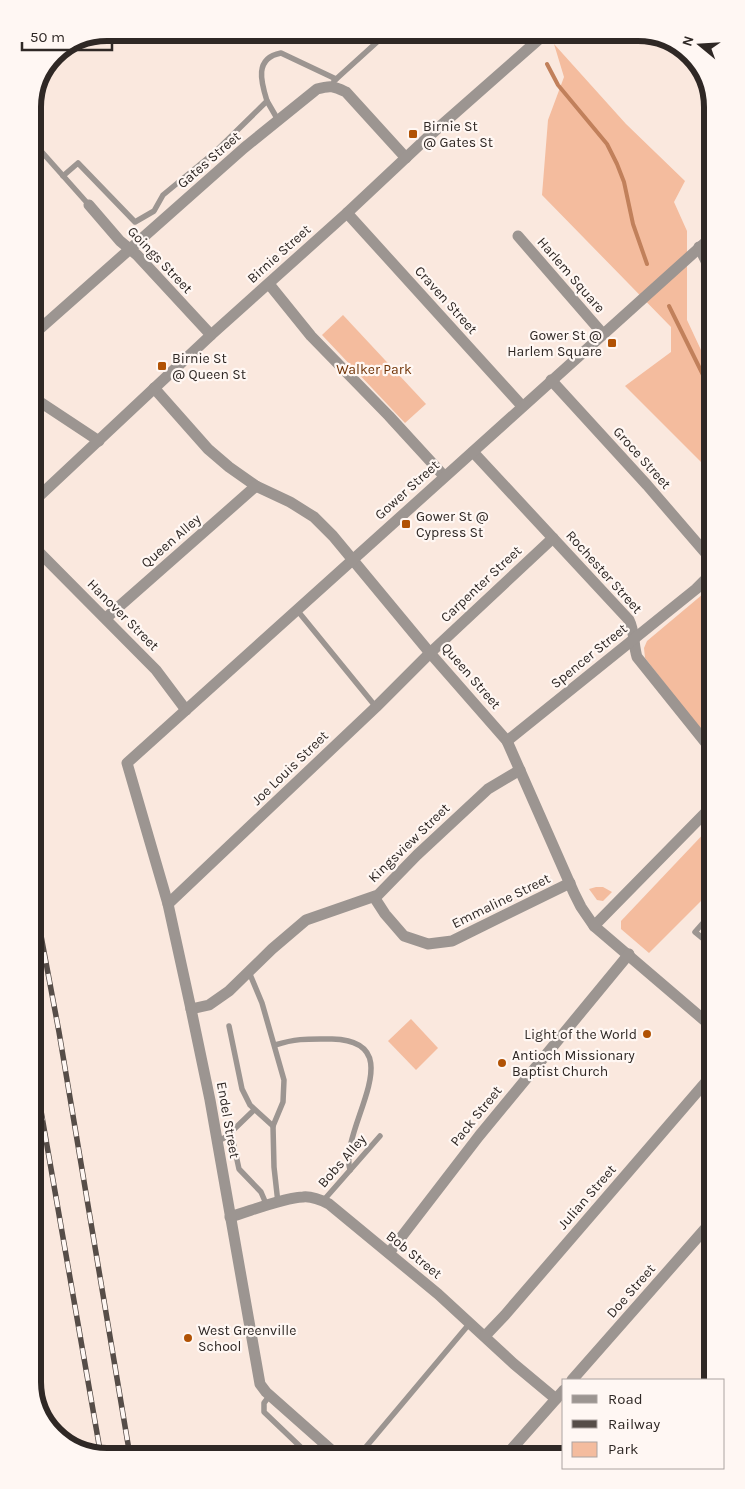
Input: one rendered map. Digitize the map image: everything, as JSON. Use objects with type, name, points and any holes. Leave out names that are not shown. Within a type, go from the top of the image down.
[{"type":"street","name":"Birnie Street","points":[[41,495],[211,335],[537,41]]},
{"type":"street","name":"Gates Street","points":[[41,328],[244,148],[317,89],[332,82]]},
{"type":"street","points":[[332,82],[346,92],[406,158]]},
{"type":"street","name":"Goings Street","points":[[89,204],[120,241],[137,255],[211,335]]},
{"type":"street","name":"Craven Street","points":[[347,213],[522,406]]},
{"type":"street","name":"Harlem Square","points":[[518,236],[603,334]]},
{"type":"street","name":"Gower Street","points":[[127,764],[703,244]]},
{"type":"street","points":[[268,284],[310,336],[389,416],[444,476]]},
{"type":"street","name":"Groce Street","points":[[551,380],[647,485],[704,551]]},
{"type":"street","name":"Queen Street","points":[[154,388],[208,449],[256,486],[290,502],[314,518],[353,560],[430,653],[507,741],[581,907],[594,926],[704,1020]]},
{"type":"street","points":[[41,403],[99,441]]},
{"type":"street","name":"Rochester Street","points":[[473,452],[629,620],[633,628],[634,648],[637,657],[704,741]]},
{"type":"street","name":"Queen Alley","points":[[106,618],[256,486]]},
{"type":"street","name":"Carpenter Street","points":[[430,653],[553,538]]},
{"type":"street","name":"Hanover Street","points":[[41,554],[156,670],[186,710]]},
{"type":"street","name":"Spencer Street","points":[[507,741],[634,640],[704,581]]},
{"type":"street","name":"Joe Louis Street","points":[[168,904],[376,708],[430,653]]},
{"type":"street","name":"Endel Street","points":[[127,764],[168,904],[191,1009],[210,1100],[257,1375],[260,1384],[270,1395],[329,1448]]},
{"type":"street","name":"Kingsview Street","points":[[191,1009],[209,1006],[229,991],[306,920],[378,895],[488,789],[520,770]]},
{"type":"street","points":[[594,926],[704,814]]},
{"type":"street","name":"Emmaline Street","points":[[374,897],[404,936],[428,944],[452,942],[570,883]]},
{"type":"street","name":"Pack Street","points":[[388,1253],[479,1136],[629,954]]},
{"type":"street","name":"Julian Street","points":[[484,1336],[511,1308],[704,1084]]},
{"type":"street","name":"Bob Street","points":[[230,1217],[272,1204],[304,1197],[317,1198],[324,1201],[342,1213],[556,1399]]},
{"type":"street","name":"Doe Street","points":[[573,1379],[704,1230]]},
{"type":"street","points":[[513,1448],[562,1392]]},
{"type":"lane","points":[[278,120],[267,101],[260,75],[263,66],[273,54],[281,53],[332,82],[377,41]]},
{"type":"lane","points":[[63,176],[78,163],[135,222],[154,210],[163,195],[215,152],[267,101]]},
{"type":"lane","points":[[41,151],[89,204]]},
{"type":"lane","points":[[297,609],[376,708]]},
{"type":"lane","points":[[704,922],[695,932],[704,939]]},
{"type":"lane","points":[[248,972],[262,1003],[284,1080],[283,1102],[274,1126],[272,1204]]},
{"type":"lane","points":[[229,1026],[242,1089],[254,1110],[274,1126]]},
{"type":"lane","points":[[275,1045],[306,1038],[344,1039],[356,1043],[370,1057],[370,1078],[366,1097],[359,1114],[348,1156],[350,1170]]},
{"type":"lane","points":[[216,1142],[231,1132],[254,1110]]},
{"type":"lane","points":[[231,1132],[239,1169],[272,1204]]},
{"type":"lane","name":"Bobs Alley","points":[[324,1201],[380,1136]]},
{"type":"lane","points":[[365,1448],[470,1323]]},
{"type":"lane","points":[[270,1395],[264,1403],[264,1412],[302,1448]]},
{"type":"green space","points":[[554,44],[626,124],[685,181],[674,202],[687,231],[687,320],[704,356],[704,465],[625,386],[671,352],[671,327],[542,195],[548,120],[564,77]]},
{"type":"green space","name":"Walker Park","points":[[343,315],[426,404],[405,423],[322,335]]},
{"type":"green space","points":[[704,593],[704,734],[645,658],[644,648],[647,641]]},
{"type":"green space","points":[[704,833],[704,898],[649,953],[621,929],[621,921]]},
{"type":"green space","points":[[603,887],[612,892],[603,901],[597,900],[589,889]]},
{"type":"green space","points":[[411,1019],[438,1048],[416,1070],[388,1041]]},
{"type":"waterway","points":[[547,64],[558,85],[607,144],[624,182],[633,224],[647,264]]},
{"type":"waterway","points":[[669,306],[704,377]]},
{"type":"railway","points":[[41,936],[59,1032],[129,1448]]},
{"type":"railway","points":[[41,1111],[99,1447]]},
{"type":"place","name":"Birnie St @ Gates St","points":[[413,134]]},
{"type":"place","name":"Gower St @ Harlem Square","points":[[612,343]]},
{"type":"place","name":"Birnie St @ Queen St","points":[[162,366]]},
{"type":"place","name":"Gower St @ Cypress St","points":[[406,524]]},
{"type":"place","name":"Light of the World","points":[[647,1034]]},
{"type":"place","name":"Antioch Missionary Baptist Church","points":[[502,1063]]},
{"type":"place","name":"West Greenville School","points":[[188,1338]]}]
